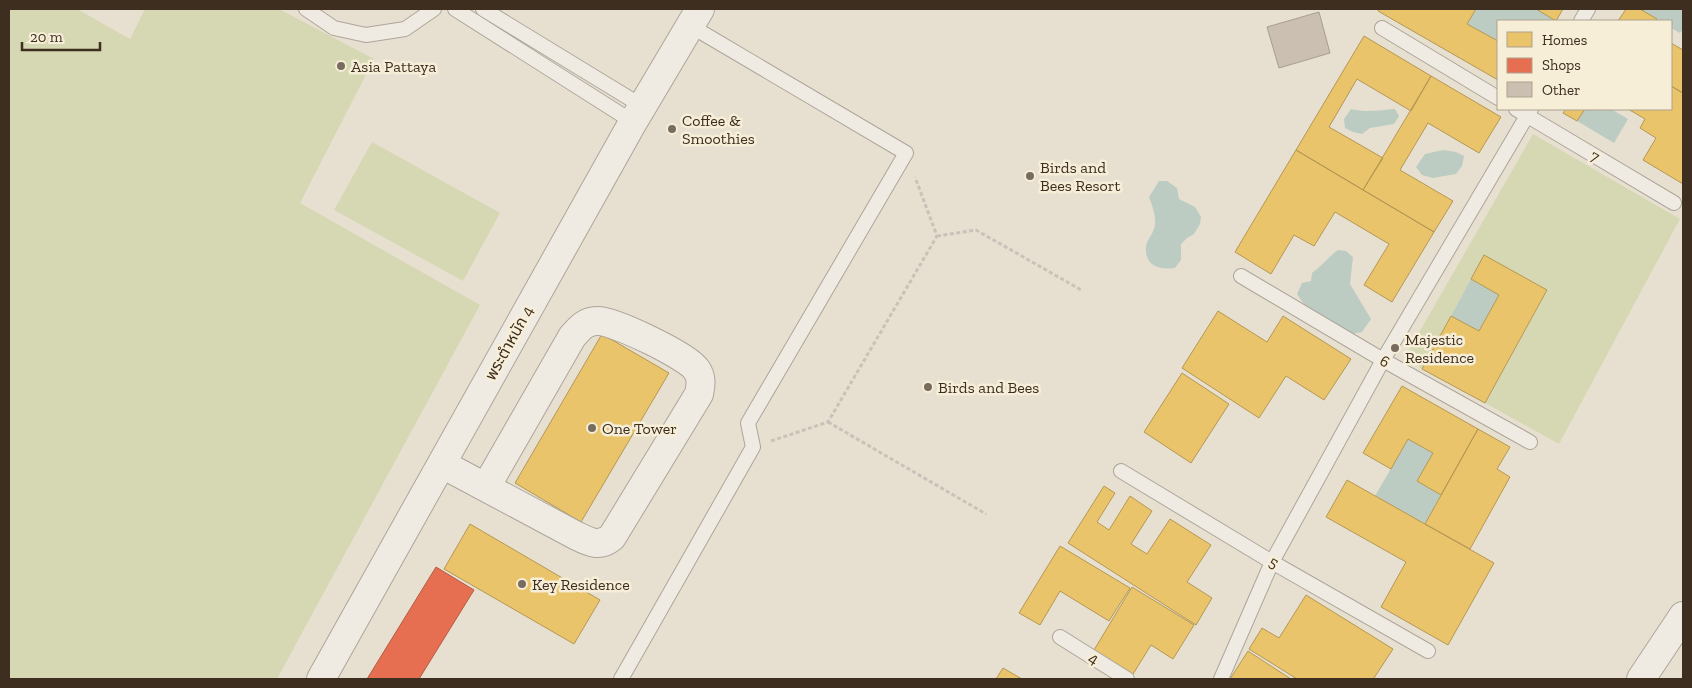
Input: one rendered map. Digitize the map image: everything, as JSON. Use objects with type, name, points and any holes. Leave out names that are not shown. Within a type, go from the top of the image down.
[{"type":"street","name":"พระตำหนัก 4","points":[[321,679],[694,17]]},
{"type":"street","points":[[442,464],[586,540],[600,544],[612,537],[699,394],[701,383],[699,374],[692,364],[686,360],[624,328],[598,320],[581,326],[572,337],[486,487]]},
{"type":"street","points":[[1642,679],[1683,616]]},
{"type":"lane","points":[[306,9],[334,28],[366,35],[405,29],[434,9]]},
{"type":"lane","points":[[455,9],[638,114]]},
{"type":"lane","points":[[483,9],[638,114]]},
{"type":"lane","points":[[1582,20],[1588,9]]},
{"type":"lane","points":[[621,679],[753,447],[748,423],[906,153],[694,17]]},
{"type":"lane","points":[[1382,28],[1497,97]]},
{"type":"lane","points":[[1221,679],[1272,562],[1383,360],[1525,111]]},
{"type":"lane","name":"7","points":[[1525,111],[1674,203]]},
{"type":"lane","name":"6","points":[[1242,276],[1383,360],[1530,442]]},
{"type":"lane","name":"5","points":[[1121,471],[1272,562],[1428,650]]},
{"type":"lane","name":"4","points":[[1060,637],[1127,679]]},
{"type":"path","points":[[906,153],[937,236]]},
{"type":"path","points":[[937,236],[976,230],[1083,291]]},
{"type":"path","points":[[753,447],[828,422],[937,236]]},
{"type":"path","points":[[828,422],[986,514]]},
{"type":"green space","points":[[9,9],[77,9],[130,39],[145,9],[279,9],[374,59],[300,203],[480,305],[277,679],[9,679]]},
{"type":"green space","points":[[1533,134],[1680,219],[1559,444],[1485,403],[1547,291],[1484,256],[1422,369],[1405,357]]},
{"type":"green space","points":[[372,142],[500,213],[463,281],[334,210]]},
{"type":"shaded area","points":[[1476,9],[1536,9],[1554,20],[1497,20],[1497,40],[1467,24]]},
{"type":"shaded area","points":[[1640,9],[1683,9],[1683,29],[1680,33],[1672,29],[1672,20],[1658,20]]},
{"type":"shaded area","points":[[1351,109],[1368,111],[1395,109],[1399,116],[1394,124],[1370,128],[1362,134],[1345,128],[1344,119]]},
{"type":"shaded area","points":[[1584,110],[1613,110],[1628,119],[1614,143],[1577,121]]},
{"type":"shaded area","points":[[1443,150],[1456,152],[1464,156],[1462,166],[1456,174],[1433,178],[1422,175],[1416,167],[1425,154]]},
{"type":"shaded area","points":[[1159,181],[1167,181],[1177,188],[1179,199],[1195,207],[1201,217],[1200,224],[1194,234],[1181,244],[1181,260],[1175,268],[1163,268],[1154,265],[1147,258],[1146,253],[1146,246],[1155,224],[1149,197]]},
{"type":"shaded area","points":[[1338,250],[1346,251],[1353,257],[1350,284],[1371,319],[1362,332],[1352,334],[1306,307],[1297,294],[1302,283],[1311,281],[1312,273]]},
{"type":"shaded area","points":[[1471,279],[1499,295],[1479,331],[1451,316]]},
{"type":"shaded area","points":[[1408,439],[1433,453],[1441,495],[1425,524],[1375,496]]},
{"type":"building: Homes","points":[[1379,9],[1476,9],[1467,24],[1497,40],[1497,79],[1378,11]]},
{"type":"building: Homes","points":[[1536,9],[1563,9],[1557,20]]},
{"type":"building: Homes","points":[[1626,9],[1640,9],[1657,19],[1656,20],[1619,20]]},
{"type":"building: Homes","points":[[1364,36],[1431,76],[1411,111],[1357,79],[1329,127],[1383,158],[1363,190],[1296,150]]},
{"type":"building: Homes","points":[[1672,44],[1683,50],[1683,93],[1672,87]]},
{"type":"building: Homes","points":[[1431,76],[1501,117],[1479,153],[1428,123],[1400,170],[1453,201],[1434,232],[1363,190]]},
{"type":"building: Homes","points":[[1672,87],[1683,93],[1683,184],[1643,160],[1656,138],[1640,128],[1645,119],[1630,110],[1672,110]]},
{"type":"building: Homes","points":[[1565,110],[1584,110],[1577,121],[1563,113]]},
{"type":"building: Homes","points":[[1296,150],[1434,232],[1392,302],[1364,285],[1389,244],[1335,212],[1314,246],[1294,235],[1271,274],[1235,252]]},
{"type":"building: Homes","points":[[1484,255],[1547,290],[1485,403],[1422,369],[1451,316],[1479,331],[1499,295],[1471,279]]},
{"type":"building: Homes","points":[[1218,311],[1267,342],[1283,316],[1351,359],[1324,400],[1286,376],[1259,418],[1182,368]]},
{"type":"building: Homes","name":"One Tower","points":[[602,334],[669,373],[581,522],[515,483]]},
{"type":"building: Homes","points":[[1182,373],[1229,404],[1191,463],[1144,432]]},
{"type":"building: Homes","points":[[1402,386],[1478,429],[1441,495],[1417,481],[1433,453],[1408,439],[1391,469],[1363,453]]},
{"type":"building: Homes","points":[[1478,429],[1510,447],[1497,469],[1510,477],[1470,549],[1425,524]]},
{"type":"building: Homes","points":[[1347,480],[1494,563],[1448,645],[1381,607],[1406,562],[1326,517]]},
{"type":"building: Homes","points":[[1104,486],[1115,493],[1097,522],[1109,530],[1130,496],[1152,511],[1131,544],[1147,554],[1170,519],[1211,545],[1187,582],[1212,598],[1196,625],[1068,543]]},
{"type":"building: Homes","name":"Key Residence","points":[[470,524],[600,600],[574,644],[444,569]]},
{"type":"building: Homes","points":[[1060,546],[1130,588],[1109,621],[1060,591],[1040,625],[1019,613]]},
{"type":"building: Homes","points":[[1132,587],[1194,625],[1173,659],[1151,645],[1130,679],[1091,655]]},
{"type":"building: Homes","points":[[1306,595],[1393,649],[1374,678],[1376,679],[1297,679],[1249,649],[1262,628],[1279,638]]},
{"type":"building: Homes","points":[[1248,651],[1291,679],[1230,679]]},
{"type":"building: Homes","points":[[1003,668],[1022,679],[996,679]]},
{"type":"building: Shops","points":[[436,567],[474,590],[419,679],[367,679]]},
{"type":"building: Other","points":[[1319,12],[1330,53],[1279,68],[1267,27]]},
{"type":"place","name":"Asia Pattaya","points":[[341,66]]},
{"type":"place","name":"Coffee & Smoothies","points":[[672,129]]},
{"type":"place","name":"Birds and Bees Resort","points":[[1030,176]]},
{"type":"place","name":"Majestic Residence","points":[[1395,348]]},
{"type":"place","name":"Birds and Bees","points":[[928,387]]},
{"type":"place","name":"One Tower","points":[[592,428]]},
{"type":"place","name":"Key Residence","points":[[522,584]]}]
